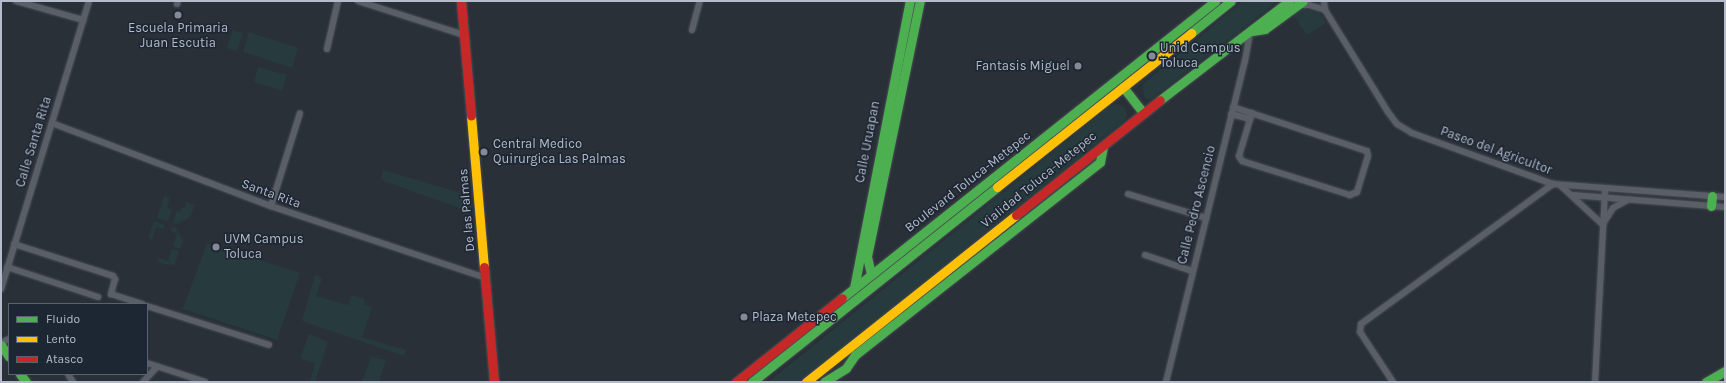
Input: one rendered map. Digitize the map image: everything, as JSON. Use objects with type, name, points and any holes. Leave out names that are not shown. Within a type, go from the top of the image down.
[{"type":"main road","name":"De las Palmas","points":[[461,1],[494,382]]},
{"type":"main road","name":"Calle Uruapan","points":[[854,288],[910,1]]},
{"type":"main road","name":"Calle Uruapan","points":[[871,274],[867,256],[920,1]]},
{"type":"main road","name":"Boulevard Toluca-Metepec","points":[[736,382],[1192,21],[1215,1]]},
{"type":"main road","name":"Vialidad Toluca-Metepec","points":[[752,382],[1231,1]]},
{"type":"main road","name":"Vialidad Toluca-Metepec","points":[[806,382],[817,377],[858,341],[1143,113],[1251,32],[1289,1]]},
{"type":"main road","points":[[1251,32],[1265,29],[1300,3]]},
{"type":"main road","points":[[1192,21],[1203,23],[1202,13]]},
{"type":"main road","points":[[1123,87],[1143,113]]},
{"type":"main road","points":[[840,382],[846,368],[855,355],[1100,162],[1103,146]]},
{"type":"main road","points":[[1711,206],[1712,196]]},
{"type":"main road","points":[[898,253],[904,261]]},
{"type":"main road","points":[[855,355],[858,341]]},
{"type":"main road","points":[[1,344],[8,355]]},
{"type":"main road","points":[[824,382],[846,368]]},
{"type":"main road","points":[[1706,382],[1725,370]]},
{"type":"street","points":[[16,1],[83,20]]},
{"type":"street","name":"Calle Santa Rita","points":[[1,289],[89,1]]},
{"type":"street","points":[[327,49],[338,1]]},
{"type":"street","points":[[358,1],[464,35]]},
{"type":"street","points":[[692,30],[700,1]]},
{"type":"street","name":"Paseo del Agricultor","points":[[1324,1],[1325,10],[1397,124],[1412,133],[1553,184],[1725,197]]},
{"type":"street","points":[[1300,3],[1325,10]]},
{"type":"street","name":"Calle Pedro Ascencio","points":[[1166,382],[1251,32]]},
{"type":"street","points":[[1233,107],[1251,116],[1367,151],[1368,156],[1357,192],[1350,195],[1242,161],[1239,156],[1251,116]]},
{"type":"street","points":[[271,206],[300,112]]},
{"type":"street","points":[[1230,114],[1251,116]]},
{"type":"street","name":"Santa Rita","points":[[52,122],[271,206],[486,278]]},
{"type":"street","points":[[1393,382],[1360,332],[1361,324],[1553,184]]},
{"type":"street","points":[[1560,185],[1603,224]]},
{"type":"street","points":[[1595,382],[1605,188]]},
{"type":"street","points":[[1128,194],[1206,218]]},
{"type":"street","points":[[1572,195],[1605,196],[1725,207]]},
{"type":"street","points":[[1603,224],[1613,208],[1630,199]]},
{"type":"street","points":[[14,244],[113,276],[115,279],[112,294],[139,303]]},
{"type":"street","points":[[1145,255],[1192,271]]},
{"type":"street","points":[[8,267],[98,297]]},
{"type":"street","points":[[148,306],[270,345]]},
{"type":"street","points":[[148,364],[205,382]]},
{"type":"street","points":[[143,382],[157,367]]},
{"type":"green space","points":[[1243,1],[1278,1],[1150,100],[1144,97],[1143,84]]},
{"type":"green space","points":[[1304,8],[1320,13],[1326,23],[1307,35],[1293,14]]},
{"type":"green space","points":[[233,30],[243,33],[237,51],[227,48]]},
{"type":"green space","points":[[249,32],[298,48],[292,68],[243,52]]},
{"type":"green space","points":[[258,67],[287,75],[282,91],[254,82]]},
{"type":"green space","points":[[1116,104],[1125,107],[1127,116],[1125,120],[801,382],[768,382],[1109,107]]},
{"type":"green space","points":[[383,170],[471,196],[473,213],[381,180]]},
{"type":"green space","points":[[164,196],[170,198],[167,208],[172,209],[168,221],[157,218]]},
{"type":"green space","points":[[186,202],[195,205],[190,217],[177,224],[173,223],[177,211],[180,212],[182,207],[185,208]]},
{"type":"green space","points":[[154,221],[165,225],[164,229],[156,227],[152,240],[148,238]]},
{"type":"green space","points":[[172,227],[176,228],[183,241],[180,249],[173,246],[177,233],[170,231]]},
{"type":"green space","points":[[207,243],[300,273],[277,340],[183,309]]},
{"type":"green space","points":[[172,249],[179,251],[175,264],[168,265],[157,262],[158,258],[168,261]]},
{"type":"green space","points":[[315,275],[322,278],[316,296],[348,305],[352,295],[365,299],[364,305],[372,307],[362,337],[406,350],[404,356],[302,321]]},
{"type":"green space","points":[[309,334],[328,342],[315,382],[310,382],[315,363],[300,359]]},
{"type":"green space","points":[[371,357],[386,360],[379,382],[362,382]]},
{"type":"traffic: fast","points":[[854,288],[910,1]]},
{"type":"traffic: fast","points":[[871,274],[867,256],[920,1]]},
{"type":"traffic: fast","points":[[842,298],[1215,1]]},
{"type":"traffic: fast","points":[[1191,33],[1231,1]]},
{"type":"traffic: fast","points":[[1160,100],[1289,1]]},
{"type":"traffic: fast","points":[[1252,31],[1265,29],[1303,1]]},
{"type":"traffic: fast","points":[[1123,87],[1143,113]]},
{"type":"traffic: fast","points":[[824,382],[846,368],[855,355],[1100,162],[1103,146]]},
{"type":"traffic: fast","points":[[752,382],[997,187]]},
{"type":"traffic: fast","points":[[1711,206],[1712,196]]},
{"type":"traffic: fast","points":[[1,345],[8,356]]},
{"type":"traffic: fast","points":[[1706,382],[1725,371]]},
{"type":"traffic: fast","points":[[21,375],[26,382]]},
{"type":"traffic: slow","points":[[997,187],[1191,33]]},
{"type":"traffic: slow","points":[[471,116],[484,267]]},
{"type":"traffic: slow","points":[[806,382],[1016,215]]},
{"type":"traffic: jam","points":[[461,1],[471,116]]},
{"type":"traffic: jam","points":[[1016,215],[1160,100]]},
{"type":"traffic: jam","points":[[484,267],[494,382]]},
{"type":"traffic: jam","points":[[736,382],[842,298]]},
{"type":"place","name":"Escuela Primaria Juan Escutia","points":[[178,15]]},
{"type":"place","name":"Unid Campus Toluca","points":[[1152,56]]},
{"type":"place","name":"Fantasis Miguel","points":[[1078,66]]},
{"type":"place","name":"Central Medico Quirurgica Las Palmas","points":[[484,152]]},
{"type":"place","name":"UVM Campus Toluca","points":[[216,247]]},
{"type":"place","name":"Plaza Metepec","points":[[744,317]]}]
